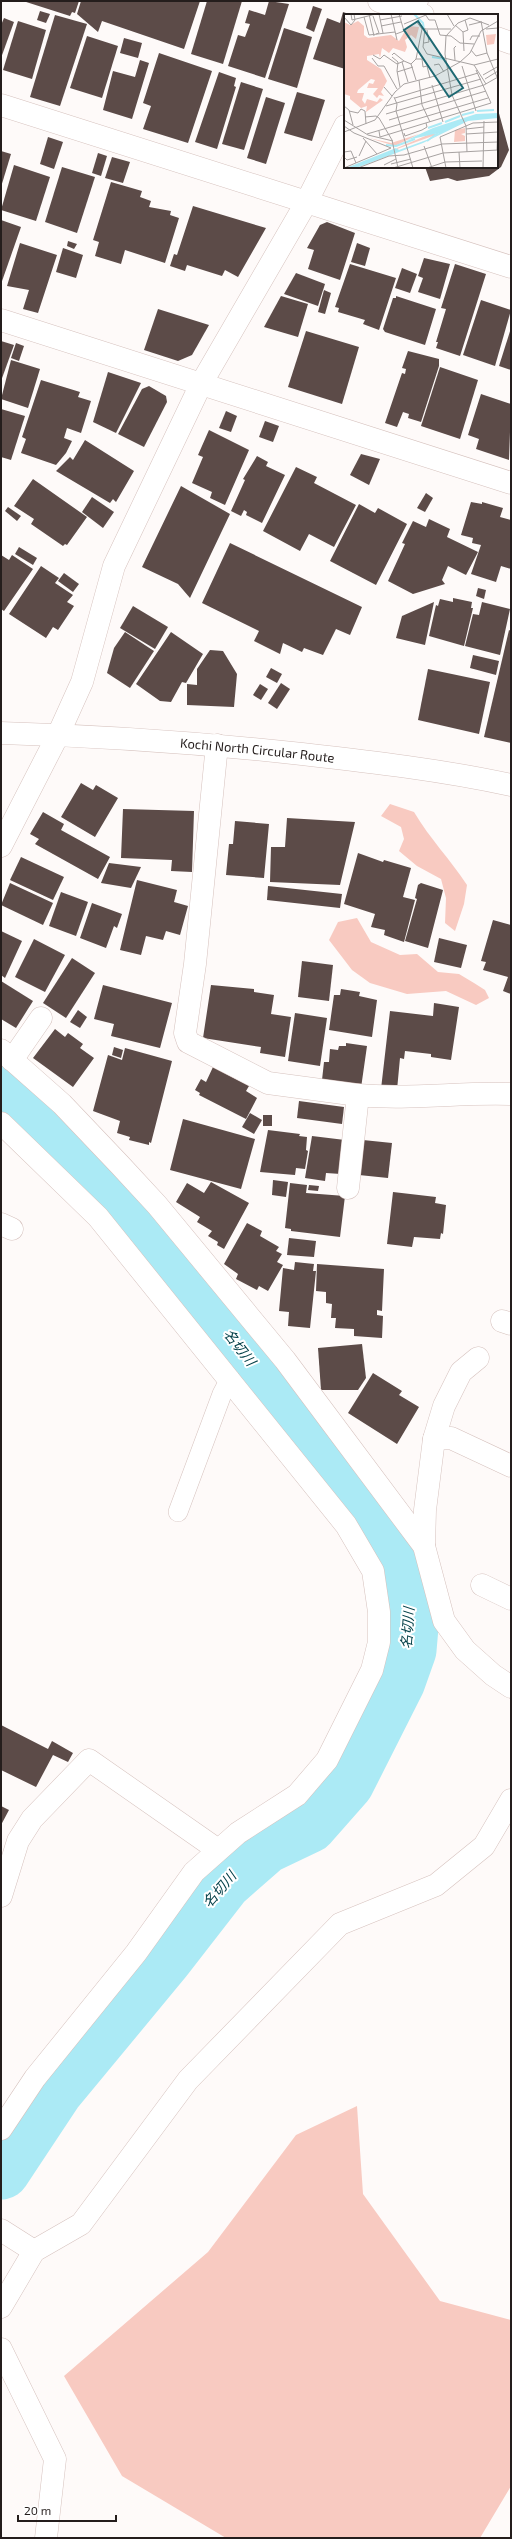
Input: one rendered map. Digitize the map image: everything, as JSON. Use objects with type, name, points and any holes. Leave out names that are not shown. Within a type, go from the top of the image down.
[{"type":"street","points":[[378,1],[416,11]]},
{"type":"street","points":[[498,38],[511,43]]},
{"type":"street","points":[[1,105],[511,267]]},
{"type":"street","points":[[1,846],[58,735],[82,682],[114,566],[201,384],[306,203],[344,128]]},
{"type":"street","points":[[1,320],[511,483]]},
{"type":"street","name":"Kochi North Circular Route","points":[[1,733],[217,745],[360,760],[462,775],[511,785]]},
{"type":"street","points":[[217,745],[196,964],[185,1034],[188,1042],[268,1083],[389,1098],[472,1093],[511,1094]]},
{"type":"street","points":[[41,1018],[7,1055],[62,1104],[157,1205],[286,1360],[424,1546]]},
{"type":"street","points":[[348,1188],[358,1095]]},
{"type":"street","points":[[1,1123],[98,1217],[230,1379],[346,1525],[373,1571],[379,1612],[379,1634],[372,1670],[327,1760],[298,1795],[238,1834],[194,1872],[136,1953],[35,2078],[1,2129]]},
{"type":"street","points":[[478,1358],[461,1372],[444,1406],[434,1439],[425,1510],[424,1546],[444,1621],[466,1650],[493,1675],[511,1687]]},
{"type":"street","points":[[434,1439],[451,1438],[511,1466]]},
{"type":"street","points":[[482,1585],[511,1599]]},
{"type":"street","points":[[1,1896],[18,1841],[32,1819],[89,1760],[218,1850]]},
{"type":"street","points":[[1,2307],[34,2251],[81,2224],[188,2080],[340,1924],[436,1885],[484,1846],[511,1800]]},
{"type":"street","points":[[1,2230],[34,2251]]},
{"type":"street","points":[[1,2349],[55,2458],[46,2538]]},
{"type":"lane","points":[[178,1512],[222,1394],[230,1379]]},
{"type":"shaded area","points":[[390,804],[414,812],[467,885],[464,904],[455,931],[445,923],[446,898],[441,879],[417,866],[399,851],[404,839],[401,827],[381,816]]},
{"type":"shaded area","points":[[357,918],[371,942],[400,955],[417,954],[438,972],[459,974],[474,983],[485,990],[489,998],[476,1005],[446,991],[407,994],[370,983],[352,970],[329,940],[338,922]]},
{"type":"shaded area","points":[[357,2106],[363,2194],[440,2301],[511,2320],[511,2486],[480,2538],[226,2538],[122,2476],[64,2376],[208,2252],[296,2135]]},
{"type":"building","points":[[23,1],[79,1],[75,13],[72,12],[70,16]]},
{"type":"building","points":[[81,1],[200,1],[184,49],[102,21],[98,32],[77,14]]},
{"type":"building","points":[[207,1],[242,1],[223,64],[191,54]]},
{"type":"building","points":[[269,1],[289,4],[265,78],[228,66],[238,35],[245,37],[250,24],[245,23],[249,10],[265,15]]},
{"type":"building","points":[[313,6],[322,9],[314,32],[306,28]]},
{"type":"building","points":[[40,11],[50,14],[46,23],[37,20]]},
{"type":"building","points":[[343,12],[349,14],[344,14],[344,69],[313,59],[327,18],[340,23]]},
{"type":"building","points":[[55,15],[87,24],[60,106],[30,97]]},
{"type":"building","points":[[4,18],[14,22],[1,58],[1,25]]},
{"type":"building","points":[[18,21],[46,30],[32,79],[3,70]]},
{"type":"building","points":[[284,28],[312,37],[297,88],[268,79]]},
{"type":"building","points":[[87,36],[118,46],[102,98],[70,88]]},
{"type":"building","points":[[124,38],[142,43],[138,58],[120,53]]},
{"type":"building","points":[[159,53],[212,71],[188,143],[143,129],[151,106],[143,103]]},
{"type":"building","points":[[140,60],[149,63],[132,119],[103,110],[113,71],[135,77]]},
{"type":"building","points":[[219,72],[236,78],[234,86],[236,87],[217,149],[195,142]]},
{"type":"building","points":[[241,82],[263,89],[244,150],[222,144]]},
{"type":"building","points":[[297,92],[325,100],[312,141],[284,133]]},
{"type":"building","points":[[266,97],[285,103],[266,164],[247,158]]},
{"type":"building","points":[[498,110],[509,150],[501,167],[489,176],[457,181],[448,178],[430,181],[425,168],[498,168]]},
{"type":"building","points":[[48,137],[63,142],[54,169],[40,164]]},
{"type":"building","points":[[1,151],[11,154],[1,187]]},
{"type":"building","points":[[98,153],[107,156],[101,176],[92,173]]},
{"type":"building","points":[[112,157],[130,162],[123,183],[105,178]]},
{"type":"building","points":[[14,165],[50,177],[36,221],[1,210]]},
{"type":"building","points":[[62,167],[95,177],[77,233],[45,222]]},
{"type":"building","points":[[111,182],[142,191],[140,197],[151,201],[149,207],[171,211],[170,215],[179,218],[165,263],[125,250],[121,264],[95,256],[99,242],[93,240]]},
{"type":"building","points":[[193,206],[266,228],[238,277],[225,270],[222,276],[187,265],[185,271],[170,266],[174,254],[177,255]]},
{"type":"building","points":[[1,220],[21,227],[1,284]]},
{"type":"building","points":[[327,222],[355,233],[340,280],[308,269],[314,250],[307,248],[320,225]]},
{"type":"building","points":[[68,241],[77,244],[74,249],[67,246]]},
{"type":"building","points":[[20,243],[57,255],[38,313],[23,309],[29,290],[7,286]]},
{"type":"building","points":[[357,243],[370,248],[365,266],[351,262]]},
{"type":"building","points":[[63,248],[83,255],[76,278],[56,272]]},
{"type":"building","points":[[424,258],[450,264],[440,299],[418,292],[423,278],[418,276]]},
{"type":"building","points":[[350,264],[396,278],[379,330],[363,324],[365,320],[338,312],[339,308],[335,307]]},
{"type":"building","points":[[455,264],[486,274],[460,356],[436,348],[438,342],[436,342],[446,309],[441,308]]},
{"type":"building","points":[[402,268],[417,274],[410,293],[395,288]]},
{"type":"building","points":[[296,273],[325,284],[318,306],[284,294]]},
{"type":"building","points":[[324,290],[331,293],[325,314],[318,312]]},
{"type":"building","points":[[281,296],[308,304],[298,337],[264,327]]},
{"type":"building","points":[[396,296],[436,309],[425,345],[385,332],[383,329],[393,298],[396,298]]},
{"type":"building","points":[[481,300],[511,310],[495,366],[463,355]]},
{"type":"building","points":[[158,309],[209,325],[192,355],[178,361],[144,350]]},
{"type":"building","points":[[511,328],[511,370],[499,366]]},
{"type":"building","points":[[306,331],[359,347],[342,404],[288,387]]},
{"type":"building","points":[[1,341],[14,345],[1,381]]},
{"type":"building","points":[[16,343],[24,346],[19,361],[11,358]]},
{"type":"building","points":[[408,351],[439,359],[439,366],[421,422],[408,418],[409,414],[403,412],[397,427],[385,423],[402,373],[405,374],[406,369],[402,368]]},
{"type":"building","points":[[11,360],[40,369],[28,408],[1,399]]},
{"type":"building","points":[[440,367],[478,380],[460,439],[421,426]]},
{"type":"building","points":[[108,372],[141,383],[116,433],[93,422]]},
{"type":"building","points":[[41,380],[80,392],[78,397],[91,401],[81,433],[67,428],[64,438],[72,441],[66,453],[56,465],[21,453],[26,439],[22,437]]},
{"type":"building","points":[[149,386],[166,396],[167,402],[144,447],[118,434],[142,389]]},
{"type":"building","points":[[481,394],[511,404],[509,460],[476,449],[479,439],[468,435]]},
{"type":"building","points":[[1,409],[25,416],[11,460],[1,457]]},
{"type":"building","points":[[226,411],[237,416],[231,432],[219,428]]},
{"type":"building","points":[[265,421],[279,426],[273,442],[259,437]]},
{"type":"building","points":[[209,430],[249,450],[225,505],[210,498],[212,492],[192,483],[203,457],[198,455]]},
{"type":"building","points":[[85,440],[134,471],[116,502],[113,499],[110,503],[56,471],[70,457],[73,460]]},
{"type":"building","points":[[361,454],[380,459],[369,485],[350,475]]},
{"type":"building","points":[[257,456],[268,462],[266,466],[285,475],[262,523],[246,515],[247,512],[244,510],[241,516],[231,511],[245,480],[243,479]]},
{"type":"building","points":[[296,467],[317,477],[314,483],[356,505],[334,547],[309,534],[300,551],[263,531]]},
{"type":"building","points":[[33,479],[87,517],[67,545],[65,544],[63,546],[31,524],[34,519],[14,506]]},
{"type":"building","points":[[181,486],[230,514],[190,598],[178,584],[142,567]]},
{"type":"building","points":[[426,493],[433,498],[425,512],[417,508]]},
{"type":"building","points":[[92,497],[114,512],[103,528],[82,512]]},
{"type":"building","points":[[471,502],[482,504],[482,502],[503,508],[500,517],[511,520],[511,569],[501,566],[496,582],[471,574],[481,545],[472,543],[473,538],[461,535]]},
{"type":"building","points":[[359,504],[375,513],[378,508],[407,524],[376,585],[330,561]]},
{"type":"building","points":[[8,507],[21,516],[17,521],[5,511]]},
{"type":"building","points":[[429,519],[450,529],[447,537],[478,552],[466,575],[448,566],[442,580],[445,584],[413,594],[388,581],[405,544],[402,543],[413,521],[426,527]]},
{"type":"building","points":[[230,543],[362,607],[350,635],[336,629],[323,655],[304,648],[302,652],[283,643],[280,654],[254,641],[259,631],[202,603]]},
{"type":"building","points":[[19,547],[37,558],[33,565],[15,554]]},
{"type":"building","points":[[1,555],[9,560],[12,555],[33,569],[4,611],[1,609]]},
{"type":"building","points":[[41,566],[59,578],[55,583],[73,595],[67,602],[74,606],[58,630],[53,627],[46,638],[9,614]]},
{"type":"building","points":[[64,573],[79,584],[73,592],[58,581]]},
{"type":"building","points":[[478,588],[486,590],[484,599],[476,596]]},
{"type":"building","points":[[453,598],[472,602],[471,608],[473,608],[464,646],[429,636],[436,605],[438,606],[440,599],[453,602]]},
{"type":"building","points":[[434,602],[425,645],[396,638],[402,616]]},
{"type":"building","points":[[482,602],[510,609],[500,655],[465,646],[473,614],[479,615]]},
{"type":"building","points":[[133,606],[168,627],[155,649],[120,628]]},
{"type":"building","points":[[509,630],[511,631],[511,743],[484,737]]},
{"type":"building","points":[[125,632],[154,651],[130,688],[107,673],[114,648]]},
{"type":"building","points":[[171,632],[203,654],[186,683],[182,682],[171,702],[160,701],[136,684]]},
{"type":"building","points":[[210,650],[223,651],[237,674],[234,707],[187,705],[187,684],[197,685],[197,669]]},
{"type":"building","points":[[473,655],[499,661],[496,675],[470,668]]},
{"type":"building","points":[[271,668],[282,674],[277,683],[266,677]]},
{"type":"building","points":[[428,669],[490,682],[479,734],[418,720]]},
{"type":"building","points":[[281,683],[290,689],[277,709],[268,703]]},
{"type":"building","points":[[260,684],[268,689],[261,700],[253,695]]},
{"type":"building","points":[[81,783],[93,790],[96,785],[118,798],[95,837],[61,817]]},
{"type":"building","points":[[123,809],[194,811],[192,872],[171,871],[172,860],[121,858]]},
{"type":"building","points":[[43,812],[64,824],[61,830],[110,857],[98,879],[35,844],[39,839],[30,834]]},
{"type":"building","points":[[287,818],[355,822],[340,885],[270,882],[271,847],[285,847]]},
{"type":"building","points":[[235,821],[269,824],[264,878],[226,875],[229,844],[233,844]]},
{"type":"building","points":[[358,853],[383,862],[384,860],[411,868],[403,897],[415,900],[404,942],[384,935],[385,930],[371,927],[375,914],[344,904]]},
{"type":"building","points":[[21,857],[64,877],[53,900],[10,880]]},
{"type":"building","points":[[109,863],[141,867],[131,888],[101,883]]},
{"type":"building","points":[[137,880],[177,890],[174,902],[188,906],[180,935],[166,931],[163,940],[146,936],[141,955],[120,950]]},
{"type":"building","points":[[10,883],[53,903],[43,925],[1,905]]},
{"type":"building","points":[[421,883],[443,890],[428,948],[405,941],[417,899],[415,898],[418,885]]},
{"type":"building","points":[[268,886],[342,894],[340,908],[267,900]]},
{"type":"building","points":[[61,892],[88,902],[76,936],[49,926]]},
{"type":"building","points":[[92,903],[122,914],[117,928],[114,926],[106,948],[80,938]]},
{"type":"building","points":[[493,920],[511,925],[511,994],[503,991],[508,977],[483,970],[486,962],[481,961]]},
{"type":"building","points":[[1,931],[22,941],[5,978],[1,975]]},
{"type":"building","points":[[439,938],[467,945],[461,968],[434,962]]},
{"type":"building","points":[[34,939],[65,955],[45,992],[15,977]]},
{"type":"building","points":[[72,958],[95,973],[66,1018],[43,1003]]},
{"type":"building","points":[[302,961],[333,965],[329,1001],[298,997]]},
{"type":"building","points":[[1,981],[33,1001],[16,1028],[1,1019]]},
{"type":"building","points":[[103,985],[172,1003],[160,1048],[111,1036],[114,1024],[94,1019]]},
{"type":"building","points":[[211,985],[254,989],[254,992],[274,995],[271,1014],[291,1017],[285,1057],[260,1053],[261,1047],[203,1038]]},
{"type":"building","points":[[341,989],[360,992],[359,996],[377,1000],[372,1037],[329,1030],[334,995],[340,995]]},
{"type":"building","points":[[434,1003],[459,1007],[451,1060],[431,1057],[431,1054],[405,1051],[404,1059],[400,1058],[397,1090],[381,1089],[390,1011],[433,1016]]},
{"type":"building","points":[[78,1010],[87,1017],[80,1028],[70,1022]]},
{"type":"building","points":[[295,1013],[327,1018],[320,1066],[288,1061]]},
{"type":"building","points":[[55,1029],[65,1037],[68,1033],[83,1044],[80,1048],[94,1058],[73,1087],[33,1058]]},
{"type":"building","points":[[346,1043],[367,1046],[361,1088],[322,1080],[324,1062],[329,1062],[330,1049],[338,1050],[339,1046],[346,1046]]},
{"type":"building","points":[[114,1047],[123,1050],[121,1058],[112,1055]]},
{"type":"building","points":[[125,1048],[172,1061],[151,1143],[149,1142],[149,1145],[129,1140],[130,1137],[117,1133],[120,1121],[93,1111],[108,1055],[122,1060]]},
{"type":"building","points":[[213,1067],[249,1086],[246,1091],[257,1098],[246,1119],[199,1095],[200,1093],[195,1090],[201,1079],[206,1082]]},
{"type":"building","points":[[299,1101],[344,1107],[342,1124],[297,1118]]},
{"type":"building","points":[[250,1113],[262,1120],[254,1134],[242,1127]]},
{"type":"building","points":[[263,1115],[272,1115],[272,1126],[263,1126]]},
{"type":"building","points":[[183,1119],[255,1139],[241,1189],[170,1170]]},
{"type":"building","points":[[268,1130],[300,1134],[299,1136],[307,1137],[306,1150],[308,1151],[305,1169],[296,1168],[295,1175],[260,1172]]},
{"type":"building","points":[[312,1136],[345,1140],[341,1174],[326,1173],[325,1181],[305,1178]]},
{"type":"building","points":[[363,1140],[392,1143],[388,1178],[359,1175]]},
{"type":"building","points":[[273,1180],[288,1182],[286,1197],[272,1195]]},
{"type":"building","points":[[211,1182],[249,1203],[224,1249],[217,1245],[218,1242],[208,1236],[212,1231],[197,1222],[200,1217],[176,1202],[187,1183],[204,1193]]},
{"type":"building","points":[[290,1183],[307,1185],[306,1193],[345,1196],[340,1237],[291,1231],[291,1229],[285,1228]]},
{"type":"building","points":[[309,1185],[319,1186],[318,1191],[308,1190]]},
{"type":"building","points":[[393,1192],[436,1197],[435,1203],[446,1205],[443,1234],[441,1233],[440,1239],[414,1237],[412,1247],[387,1244]]},
{"type":"building","points":[[247,1223],[262,1231],[260,1236],[279,1247],[276,1251],[282,1254],[277,1262],[283,1265],[268,1291],[259,1286],[257,1290],[236,1279],[238,1274],[224,1264]]},
{"type":"building","points":[[289,1238],[316,1241],[314,1257],[287,1255]]},
{"type":"building","points":[[295,1262],[314,1264],[313,1271],[316,1271],[310,1328],[288,1326],[289,1312],[279,1311],[283,1268],[294,1270]]},
{"type":"building","points":[[317,1264],[384,1269],[382,1311],[377,1310],[377,1315],[383,1316],[382,1338],[354,1336],[354,1329],[335,1328],[336,1318],[331,1318],[332,1304],[326,1303],[326,1292],[316,1291]]},
{"type":"building","points":[[362,1344],[366,1378],[358,1390],[321,1390],[318,1348]]},
{"type":"building","points":[[373,1373],[402,1391],[399,1395],[419,1407],[397,1444],[348,1413]]},
{"type":"building","points":[[1,1725],[48,1749],[52,1741],[73,1753],[68,1762],[53,1755],[36,1787],[1,1770]]},
{"type":"building","points":[[1,1806],[9,1810],[1,1825]]},
{"type":"waterway","name":"名切川","points":[[1,1085],[48,1127],[131,1209],[372,1515],[407,1581],[410,1615],[407,1650],[396,1681],[345,1782],[308,1824],[264,1845],[223,1881],[164,1957],[54,2090],[1,2170]]}]
